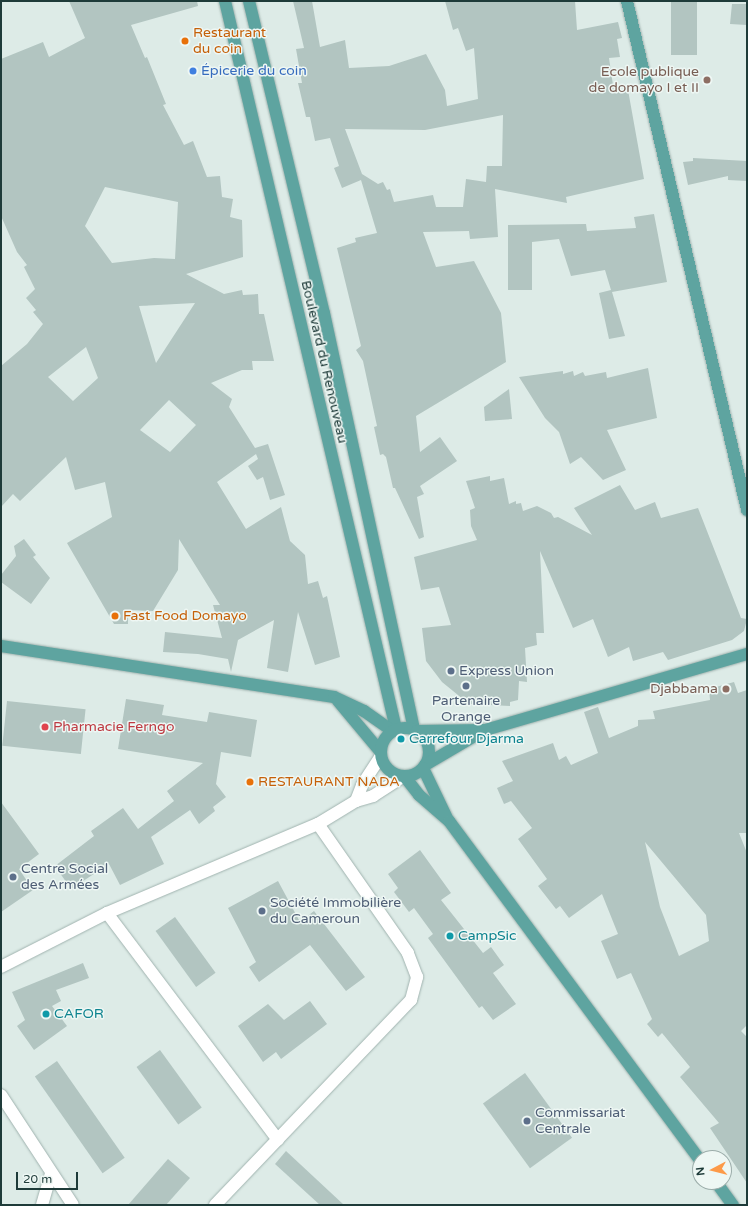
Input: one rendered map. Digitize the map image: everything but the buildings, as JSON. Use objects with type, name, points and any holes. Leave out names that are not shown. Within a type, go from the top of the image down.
[{"type":"main road","name":"Boulevard du Renouveau","points":[[225,1],[394,730]]},
{"type":"main road","name":"Boulevard du Renouveau","points":[[249,1],[324,313],[415,730]]},
{"type":"main road","points":[[627,1],[747,510]]},
{"type":"main road","points":[[1,646],[334,697],[364,711],[394,730],[485,730]]},
{"type":"main road","points":[[403,777],[415,775],[424,766],[485,730],[747,654]]},
{"type":"main road","points":[[334,697],[380,754],[388,770],[403,777],[419,796],[449,821]]},
{"type":"main road","points":[[380,754],[385,738],[394,730]]},
{"type":"main road","points":[[415,730],[427,743],[429,754],[424,766],[449,821],[693,1150]]},
{"type":"main road","points":[[722,1190],[733,1205]]},
{"type":"street","points":[[356,801],[362,785],[380,754]]},
{"type":"street","points":[[1,967],[107,913],[318,824],[356,801],[373,796],[403,777]]},
{"type":"street","points":[[215,1205],[411,1000],[417,977],[408,952],[318,824]]},
{"type":"street","points":[[107,913],[278,1140]]},
{"type":"street","points":[[1,1095],[73,1205]]},
{"type":"street","points":[[42,1205],[51,1173]]},
{"type":"place","name":"Restaurant du coin","points":[[185,41]]},
{"type":"place","name":"Épicerie du coin","points":[[193,71]]},
{"type":"place","name":"Ecole publique de domayo I et II","points":[[707,80]]},
{"type":"place","name":"Fast Food Domayo","points":[[115,616]]},
{"type":"place","name":"Express Union","points":[[451,671]]},
{"type":"place","name":"Partenaire Orange","points":[[466,686]]},
{"type":"place","name":"Djabbama","points":[[726,689]]},
{"type":"place","name":"Pharmacie Ferngo","points":[[45,727]]},
{"type":"place","name":"Carrefour Djarma","points":[[401,739]]},
{"type":"place","name":"RESTAURANT NADA","points":[[250,782]]},
{"type":"place","name":"Centre Social des Armées","points":[[13,877]]},
{"type":"place","name":"Société Immobilière du Cameroun","points":[[262,911]]},
{"type":"place","name":"CampSic","points":[[450,936]]},
{"type":"place","name":"CAFOR","points":[[46,1014]]},
{"type":"place","name":"Commissariat Centrale","points":[[527,1121]]}]
